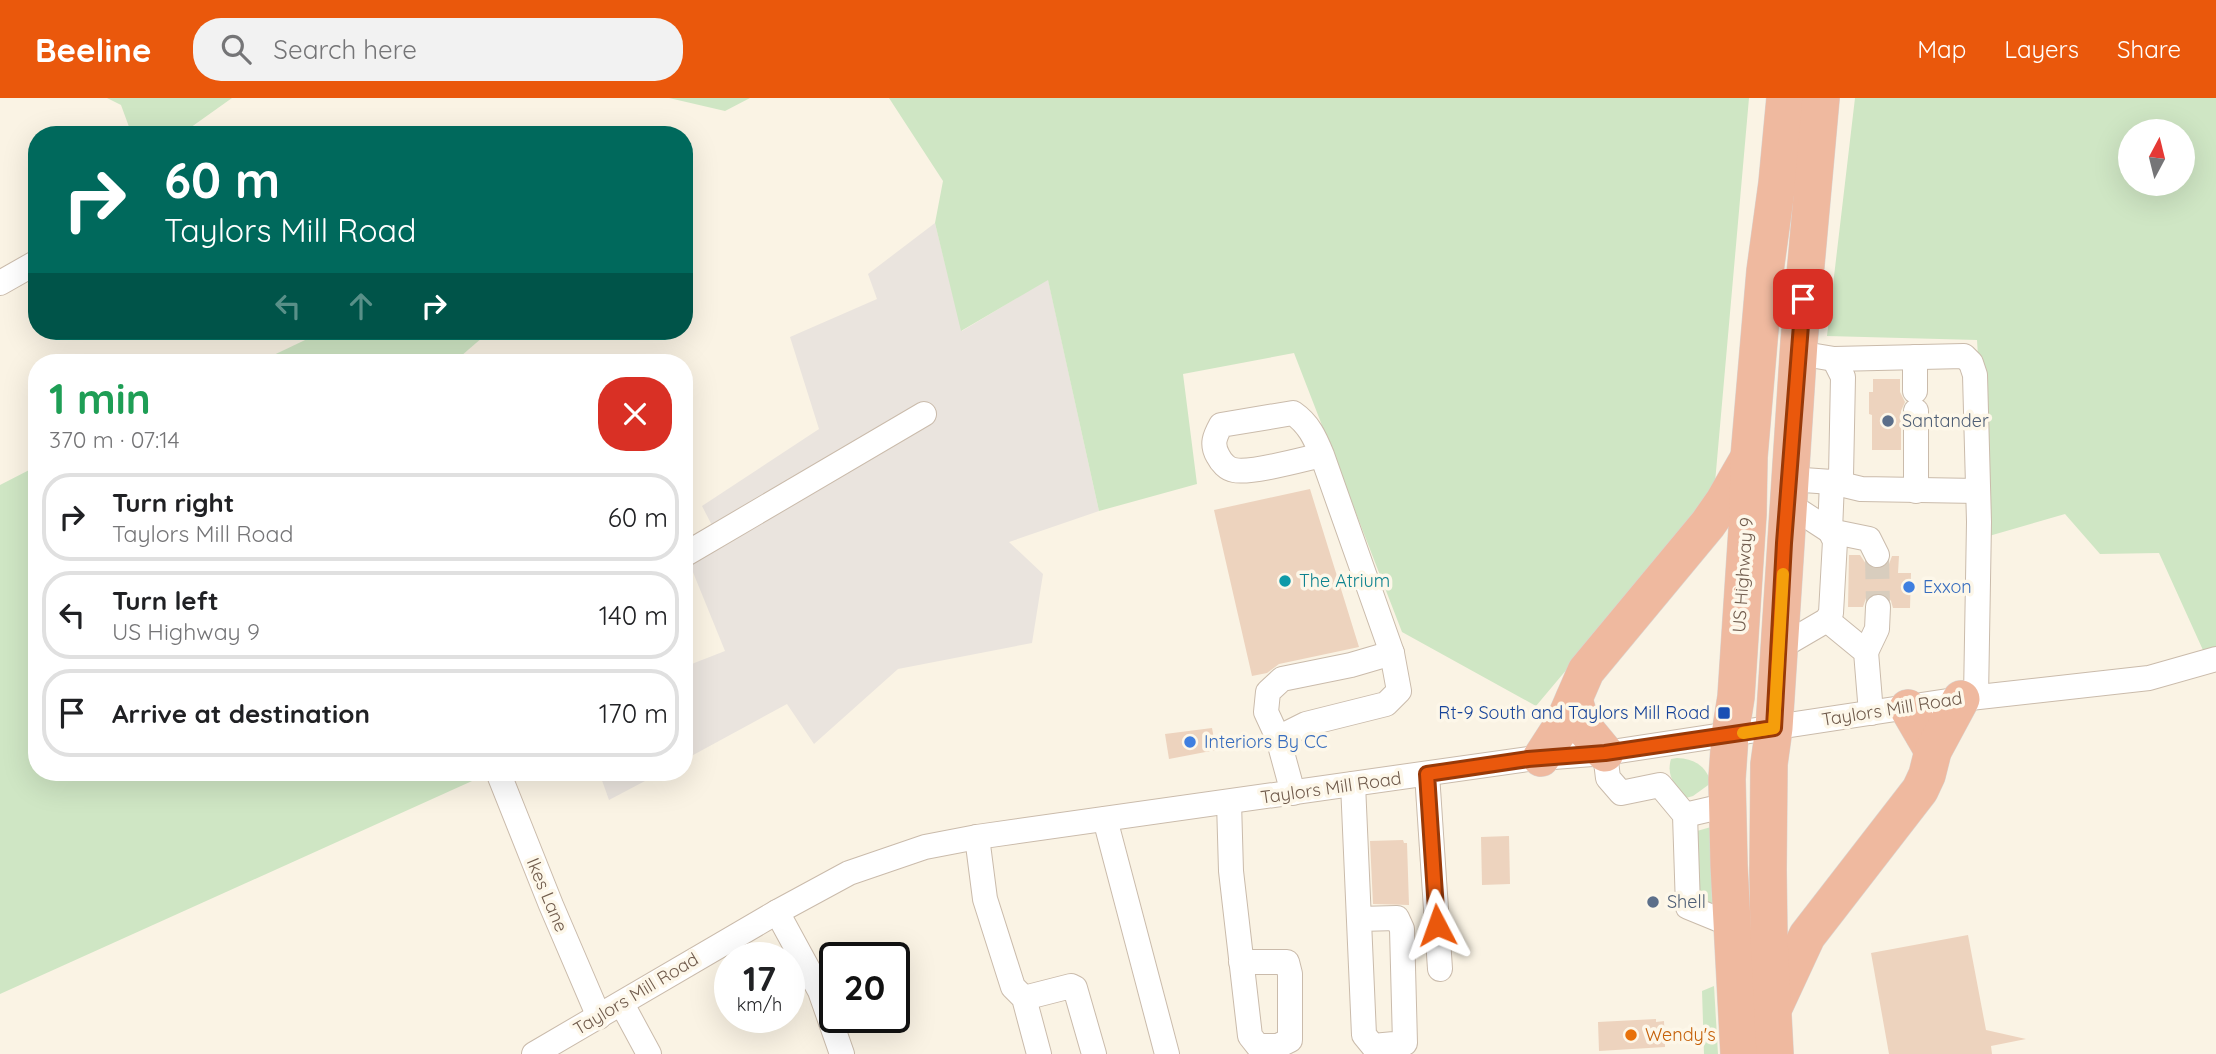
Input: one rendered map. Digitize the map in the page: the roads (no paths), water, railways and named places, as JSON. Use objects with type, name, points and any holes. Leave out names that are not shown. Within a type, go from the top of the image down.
[{"type":"highway","name":"US Highway 9","points":[[1739,1054],[1728,805],[1730,735],[1735,697],[1748,514],[1749,457],[1765,271],[1785,98]]},
{"type":"highway","points":[[1774,1054],[1769,939],[1769,777],[1798,353],[1821,98]]},
{"type":"highway","points":[[1541,758],[1563,724],[1586,671],[1708,524],[1724,502],[1749,457]]},
{"type":"highway","points":[[1772,1012],[1807,936],[1920,790],[1933,751],[1969,698]]},
{"type":"highway","points":[[1574,699],[1581,724],[1605,753]]},
{"type":"highway","points":[[1908,708],[1933,751]]},
{"type":"street","points":[[0,283],[28,267]]},
{"type":"street","points":[[1798,353],[1833,359],[1964,356],[1971,363],[1975,375],[1978,491],[1969,698]]},
{"type":"street","points":[[1915,357],[1916,491]]},
{"type":"street","points":[[1788,491],[1832,482],[1841,476],[1843,377],[1833,359]]},
{"type":"street","points":[[693,550],[924,414]]},
{"type":"street","points":[[1278,738],[1306,724],[1386,704],[1399,691],[1392,653],[1322,455]]},
{"type":"street","points":[[1832,482],[1861,489],[1978,491]]},
{"type":"street","points":[[1830,531],[1832,482]]},
{"type":"street","points":[[1779,648],[1827,620],[1832,612],[1835,541],[1830,531],[1788,491]]},
{"type":"street","points":[[1830,531],[1869,539],[1877,555]]},
{"type":"street","points":[[1871,713],[1866,652],[1877,629],[1878,607]]},
{"type":"street","points":[[1827,620],[1866,652]]},
{"type":"street","points":[[1293,793],[1278,738],[1266,712],[1268,692],[1282,679],[1351,665],[1392,653]]},
{"type":"street","name":"Taylors Mill Road","points":[[534,1054],[622,1004],[668,974],[849,873],[925,847],[977,837],[1541,758],[1605,753],[1969,698],[2149,678],[2216,659]]},
{"type":"street","points":[[1653,746],[1660,785],[1685,814],[1688,907],[1732,925]]},
{"type":"street","points":[[1605,753],[1608,778],[1622,793],[1660,785]]},
{"type":"street","points":[[1427,774],[1440,969]]},
{"type":"street","name":"Ikes Lane","points":[[502,781],[551,905],[600,1017]]},
{"type":"street","points":[[1353,784],[1363,1035],[1373,1046],[1405,1043],[1402,929],[1397,918],[1359,919]]},
{"type":"street","points":[[1229,802],[1231,871],[1241,962]]},
{"type":"street","points":[[1685,814],[1728,805]]},
{"type":"street","points":[[1105,819],[1167,1054]]},
{"type":"street","points":[[977,837],[985,899],[1013,987],[1024,998],[1040,1054]]},
{"type":"street","points":[[777,912],[820,991],[842,1054]]},
{"type":"street","points":[[1024,998],[1071,986],[1075,988],[1094,1054]]},
{"type":"street","points":[[622,1004],[649,1054]]},
{"type":"tunnel","points":[[1877,555],[1878,607]]},
{"type":"place","name":"Santander","points":[[1888,421]]},
{"type":"place","name":"The Atrium","points":[[1285,581]]},
{"type":"place","name":"Exxon","points":[[1909,587]]},
{"type":"place","name":"Rt-9 South and Taylors Mill Road","points":[[1724,713]]},
{"type":"place","name":"Interiors By CC","points":[[1190,742]]},
{"type":"place","name":"Shell","points":[[1653,902]]},
{"type":"place","name":"Wendy's","points":[[1631,1035]]}]
